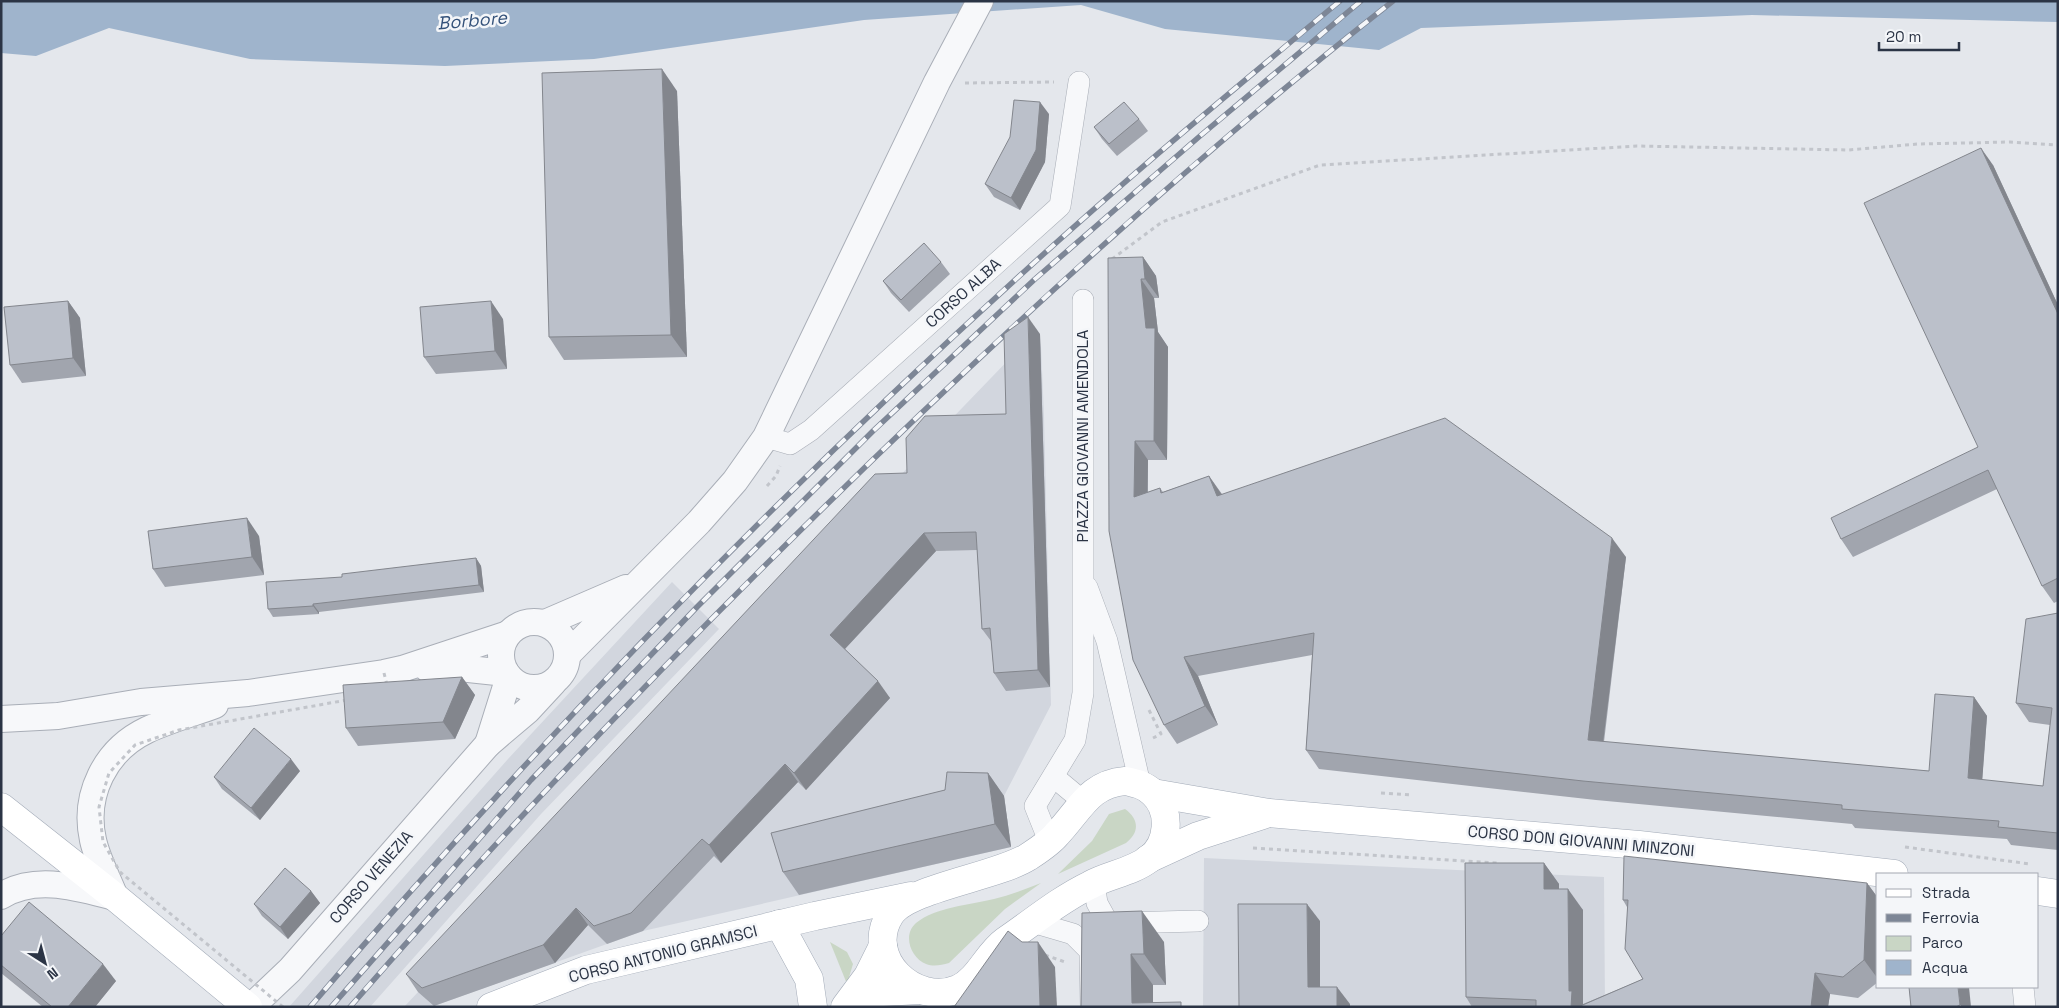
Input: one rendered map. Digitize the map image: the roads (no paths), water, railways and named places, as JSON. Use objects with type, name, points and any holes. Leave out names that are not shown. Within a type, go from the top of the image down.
[{"type":"main road","points":[[847,1005],[877,961],[883,946],[884,929],[890,914],[917,895],[994,873],[1027,858],[1056,836],[1097,789],[1110,782],[1125,780],[1146,788]]},
{"type":"main road","name":"CORSO DON GIOVANNI MINZONI","points":[[1146,788],[1268,813],[1639,845],[1885,873]]},
{"type":"main road","name":"PIAZZA GIOVANNI AMENDOLA","points":[[1146,788],[1162,805],[1165,827],[1159,848],[1148,859]]},
{"type":"main road","points":[[1,807],[115,897],[249,1007]]},
{"type":"main road","name":"CORSO DON GIOVANNI MINZONI","points":[[1148,859],[1198,836],[1268,813]]},
{"type":"main road","points":[[957,1007],[974,978],[1001,944],[1061,901],[1094,883],[1148,859]]},
{"type":"main road","points":[[2039,891],[2058,894]]},
{"type":"main road","name":"CORSO ANTONIO GRAMSCI","points":[[491,1007],[586,970],[779,924],[917,895]]},
{"type":"main road","name":"CORSO ANTONIO GRAMSCI","points":[[779,924],[810,979],[813,1007]]},
{"type":"main road","points":[[883,946],[888,962],[897,976],[910,986],[920,990]]},
{"type":"main road","points":[[847,1005],[883,992],[920,990],[943,993],[959,988],[974,978]]},
{"type":"street","points":[[508,634],[501,653],[507,675],[516,683],[534,689],[553,683],[564,670],[568,654],[699,522],[729,488],[766,437],[937,82],[980,1]]},
{"type":"street","name":"CORSO ALBA","points":[[766,437],[790,444],[811,430],[1060,206],[1079,82]]},
{"type":"street","name":"PIAZZA GIOVANNI AMENDOLA","points":[[1049,841],[1035,806],[1075,740],[1081,716],[1083,693],[1083,300]]},
{"type":"street","name":"PIAZZA GIOVANNI AMENDOLA","points":[[1082,573],[1107,641],[1132,749],[1146,788]]},
{"type":"street","points":[[392,678],[508,634],[525,623],[545,623],[638,583]]},
{"type":"street","points":[[545,623],[562,635],[568,654]]},
{"type":"street","points":[[1,719],[58,716],[141,702],[248,694],[392,678],[459,668],[507,675]]},
{"type":"street","name":"CORSO VENEZIA","points":[[488,744],[507,675]]},
{"type":"street","name":"CORSO VENEZIA","points":[[249,1007],[290,970],[488,744],[528,710],[553,683]]},
{"type":"street","points":[[115,897],[93,841],[90,811],[94,787],[107,765],[125,744],[147,730],[248,694]]},
{"type":"street","points":[[1054,777],[1084,802]]},
{"type":"street","points":[[1094,883],[1097,903],[1108,923]]},
{"type":"street","points":[[1,896],[8,892],[38,884],[68,886],[115,897]]},
{"type":"street","points":[[1060,930],[1108,923],[1198,921]]},
{"type":"street","points":[[1032,922],[1073,934],[1090,951],[1091,1007]]},
{"type":"street","points":[[2023,988],[2025,1007]]},
{"type":"water","name":"Borbore","points":[[1,1],[2058,1],[2058,22],[1752,15],[1421,28],[1379,50],[1165,29],[1081,5],[864,20],[594,59],[445,66],[250,59],[109,28],[36,56],[1,53]]},
{"type":"railway","points":[[310,1007],[480,814],[568,720],[656,627],[838,445],[1064,235],[1340,1]]},
{"type":"railway","points":[[331,1007],[531,780],[697,607],[873,431],[1035,279],[1200,136],[1361,1]]},
{"type":"railway","points":[[350,1007],[405,944],[576,759],[692,639],[881,452],[1022,318],[1094,253],[1242,124],[1393,1]]}]
